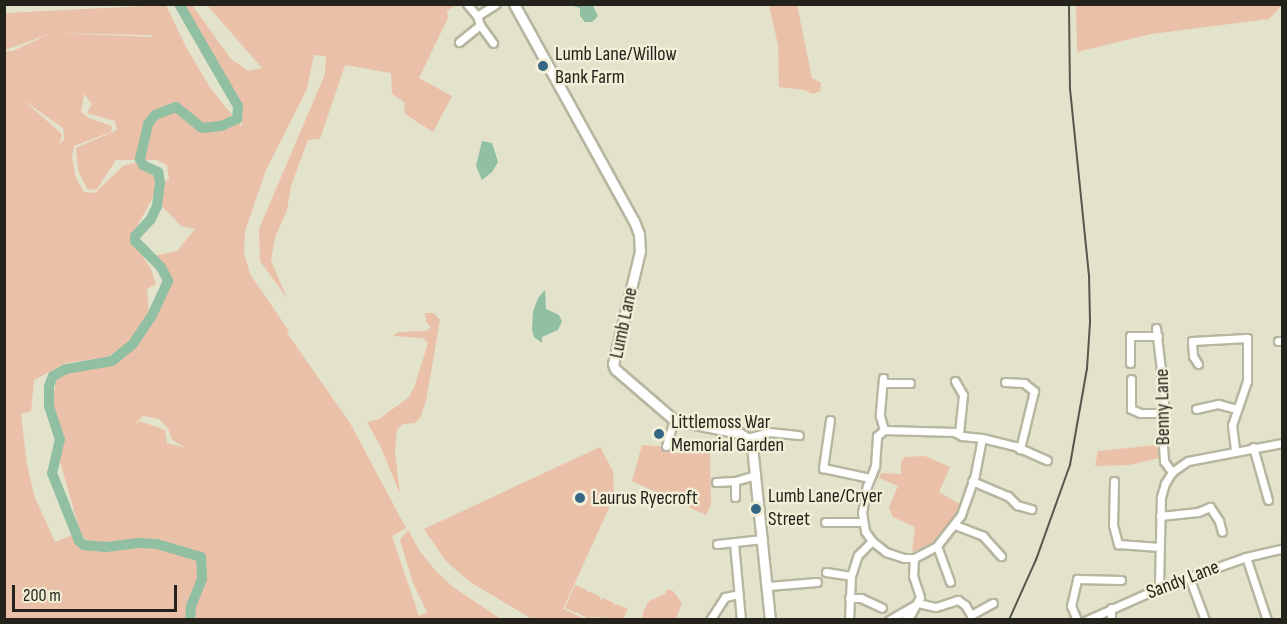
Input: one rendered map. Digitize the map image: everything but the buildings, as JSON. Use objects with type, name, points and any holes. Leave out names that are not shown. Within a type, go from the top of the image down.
[{"type":"street","points":[[467,4],[494,43]]},
{"type":"street","points":[[477,16],[496,4]]},
{"type":"street","name":"Lumb Lane","points":[[514,4],[634,220],[639,234],[640,251],[614,364],[615,369],[674,420],[739,433],[747,438]]},
{"type":"street","points":[[459,42],[480,25]]},
{"type":"street","name":"Benny Lane","points":[[1130,363],[1127,335],[1157,332],[1163,364],[1164,461],[1172,472],[1162,492],[1159,588]]},
{"type":"street","points":[[1198,364],[1192,356],[1192,341],[1247,338],[1246,381],[1232,425],[1235,451]]},
{"type":"street","points":[[1131,379],[1131,409],[1140,413],[1164,413]]},
{"type":"street","points":[[884,430],[880,416],[883,380],[910,383]]},
{"type":"street","points":[[955,381],[963,395],[956,433]]},
{"type":"street","points":[[1005,382],[1024,383],[1034,391],[1020,449]]},
{"type":"street","points":[[1196,409],[1218,404],[1237,409]]},
{"type":"street","points":[[666,446],[674,420]]},
{"type":"street","points":[[830,420],[820,468],[870,478]]},
{"type":"street","points":[[982,438],[972,481],[955,525],[937,546],[914,558],[892,554],[872,541],[862,522],[862,513],[875,466],[877,436],[884,430],[956,433],[982,438],[1020,449],[1047,460]]},
{"type":"street","points":[[770,620],[756,475],[752,446],[747,438],[769,432],[799,435]]},
{"type":"street","points":[[1172,472],[1188,461],[1282,443]]},
{"type":"street","points":[[1253,447],[1268,500]]},
{"type":"street","points":[[716,482],[735,481],[756,475]]},
{"type":"street","points":[[735,481],[735,498]]},
{"type":"street","points":[[972,481],[1008,496],[1017,505],[1031,509]]},
{"type":"street","points":[[1114,481],[1113,525],[1118,544],[1159,547]]},
{"type":"street","points":[[1160,516],[1198,513],[1217,502]]},
{"type":"street","points":[[1210,507],[1219,521],[1222,532]]},
{"type":"street","points":[[825,522],[862,522]]},
{"type":"street","points":[[955,525],[983,536],[1001,556]]},
{"type":"street","points":[[717,544],[763,539]]},
{"type":"street","points":[[849,620],[851,576],[858,555],[872,541]]},
{"type":"street","points":[[734,543],[741,620]]},
{"type":"street","points":[[937,546],[950,582]]},
{"type":"street","name":"Sandy Lane","points":[[1087,620],[1159,588],[1246,557],[1282,549]]},
{"type":"street","points":[[1246,557],[1267,620]]},
{"type":"street","points":[[904,620],[918,603],[920,591],[913,576],[914,558]]},
{"type":"street","points":[[826,572],[851,576]]},
{"type":"street","points":[[1190,577],[1205,620]]},
{"type":"street","points":[[1077,620],[1071,606],[1077,579],[1121,580]]},
{"type":"street","points":[[768,586],[817,582]]},
{"type":"street","points":[[710,620],[725,597],[739,594]]},
{"type":"street","points":[[849,598],[861,598],[882,608]]},
{"type":"street","points":[[889,620],[918,603],[936,607],[958,600],[965,604],[971,617],[993,603]]},
{"type":"street","points":[[1111,608],[1111,620]]},
{"type":"shaded area","points":[[1076,4],[1282,5],[1269,19],[1151,34],[1077,52]]},
{"type":"shaded area","points":[[166,5],[186,47],[211,89],[242,127],[241,105],[182,5],[192,5],[231,59],[248,71],[262,68],[207,5],[456,5],[447,11],[448,18],[419,78],[452,96],[433,132],[405,114],[404,102],[392,94],[391,73],[345,65],[320,139],[308,140],[291,186],[287,210],[275,237],[271,261],[287,298],[260,261],[259,229],[325,74],[326,56],[314,55],[307,89],[266,170],[245,231],[244,253],[250,274],[289,331],[287,333],[350,423],[406,528],[392,536],[419,616],[427,612],[413,583],[400,540],[408,530],[419,550],[435,570],[453,587],[501,619],[5,619],[5,51],[13,51],[49,34],[5,50],[5,13]],"holes":[[[51,33],[149,35],[153,37]],[[84,94],[92,104],[87,113],[115,121],[117,130],[76,148],[78,171],[88,190],[97,189],[116,160],[157,160],[167,165],[169,180],[162,182],[159,203],[181,226],[195,229],[177,251],[154,256],[164,266],[169,282],[154,318],[136,345],[117,363],[66,372],[56,378],[53,404],[63,438],[59,458],[81,535],[100,551],[80,548],[73,535],[55,542],[34,495],[27,464],[21,414],[31,411],[34,380],[66,363],[107,357],[130,343],[149,313],[147,289],[156,284],[151,269],[133,242],[134,232],[153,197],[156,177],[141,169],[137,162],[123,166],[95,193],[84,192],[76,178],[72,158],[74,146],[111,132],[112,126],[89,118],[81,112]],[[23,100],[63,128],[64,139],[59,146],[62,134]],[[143,416],[159,419],[168,428],[172,440],[186,448],[167,443],[165,430],[140,421],[132,426]]]},
{"type":"shaded area","points":[[570,5],[593,6],[598,16],[592,22],[585,22],[580,16],[580,8]]},
{"type":"shaded area","points":[[769,5],[797,5],[812,78],[821,83],[820,91],[813,94],[804,90],[779,87],[778,45]]},
{"type":"shaded area","points":[[482,141],[492,143],[498,162],[492,172],[482,180],[476,166]]},
{"type":"shaded area","points":[[545,290],[546,309],[559,315],[562,321],[558,330],[542,337],[542,343],[534,337],[533,312],[538,298]]},
{"type":"shaded area","points":[[425,313],[434,313],[440,320],[426,401],[420,418],[415,423],[403,424],[397,430],[395,450],[400,494],[380,445],[367,422],[379,419],[408,398],[414,388],[428,343],[423,338],[393,336],[398,332],[427,331],[431,327],[426,321]]},
{"type":"shaded area","points":[[642,445],[710,451],[711,504],[706,515],[632,481]]},
{"type":"shaded area","points":[[1157,445],[1159,458],[1129,465],[1095,466],[1098,451]]},
{"type":"shaded area","points":[[600,447],[613,471],[614,497],[563,609],[585,619],[532,619],[470,582],[446,561],[424,529]]},
{"type":"shaded area","points":[[925,456],[950,467],[939,492],[960,504],[946,531],[930,545],[912,552],[915,527],[893,517],[889,507],[898,486],[879,478],[881,473],[901,474],[901,461],[905,457]]},
{"type":"shaded area","points":[[575,585],[587,590],[587,594],[589,591],[600,597],[600,600],[603,598],[614,603],[613,606],[616,604],[628,609],[623,619],[591,617],[590,619],[579,612],[565,608]]},
{"type":"shaded area","points":[[667,589],[673,591],[682,603],[676,619],[642,619],[649,601],[665,594]]},
{"type":"waterway","points":[[179,4],[238,106],[237,119],[221,126],[202,128],[176,107],[155,115],[148,124],[140,159],[143,165],[158,172],[160,182],[157,206],[151,219],[135,236],[135,241],[161,267],[168,281],[151,317],[133,344],[112,361],[66,369],[53,376],[49,386],[49,406],[60,439],[52,473],[79,541],[84,545],[106,547],[139,543],[157,544],[201,557],[202,579],[191,606],[190,620]]},
{"type":"railway","points":[[1009,620],[1036,560],[1070,465],[1087,369],[1090,322],[1089,276],[1070,90],[1069,4]]},
{"type":"place","name":"Lumb Lane/Willow Bank Farm","points":[[543,66]]},
{"type":"place","name":"Littlemoss War Memorial Garden","points":[[659,434]]},
{"type":"place","name":"Laurus Ryecroft","points":[[580,498]]},
{"type":"place","name":"Lumb Lane/Cryer Street","points":[[756,509]]}]
